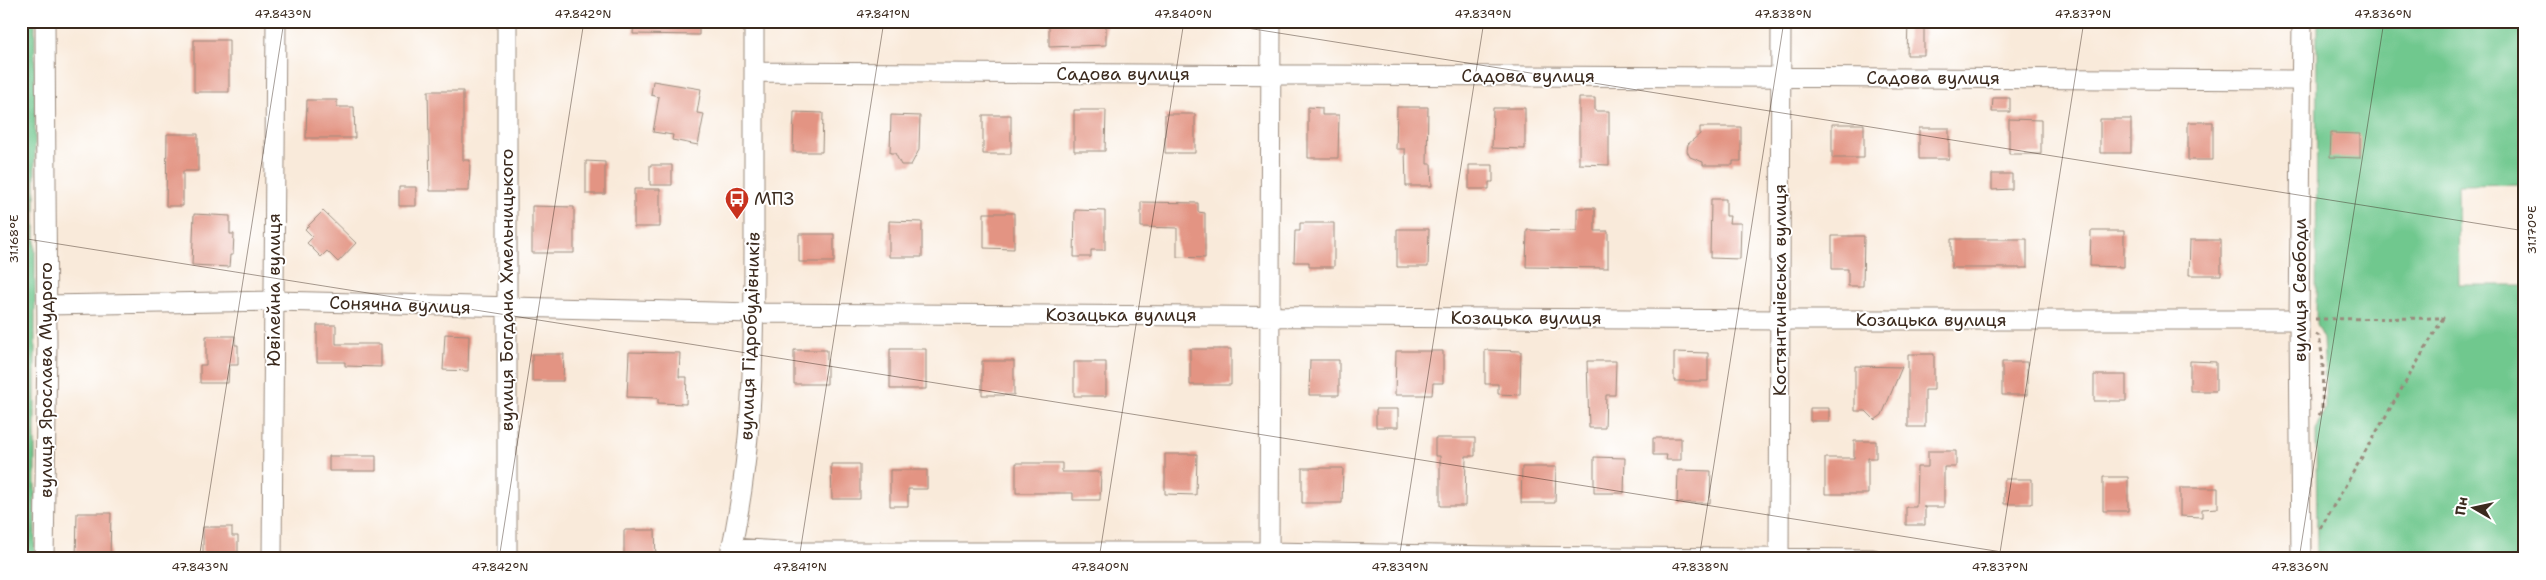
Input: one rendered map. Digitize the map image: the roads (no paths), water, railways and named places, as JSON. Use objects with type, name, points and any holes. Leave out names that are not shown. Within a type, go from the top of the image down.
[{"type":"street","name":"вулиця Ярослава Мудрого","points":[[44,559],[47,305],[46,21]]},
{"type":"street","name":"Ювілейна вулиця","points":[[272,559],[276,21]]},
{"type":"street","name":"вулиця Богдана Хмельницького","points":[[507,21],[507,559]]},
{"type":"street","name":"вулиця Гідробудівників","points":[[730,554],[748,440],[754,313],[754,21]]},
{"type":"street","points":[[1269,555],[1271,21]]},
{"type":"street","name":"Костянтинівська вулиця","points":[[1779,558],[1781,21]]},
{"type":"street","name":"вулиця Свободи","points":[[2301,559],[2299,320],[2302,21]]},
{"type":"street","name":"Садова вулиця","points":[[754,72],[2302,80]]},
{"type":"street","name":"Сонячна вулиця","points":[[47,305],[275,301],[754,313]]},
{"type":"street","name":"Козацька вулиця","points":[[754,313],[1780,320],[2299,320]]},
{"type":"street","points":[[730,554],[789,552],[1873,559]]},
{"type":"place","name":"МПЗ","points":[[737,220]]}]
